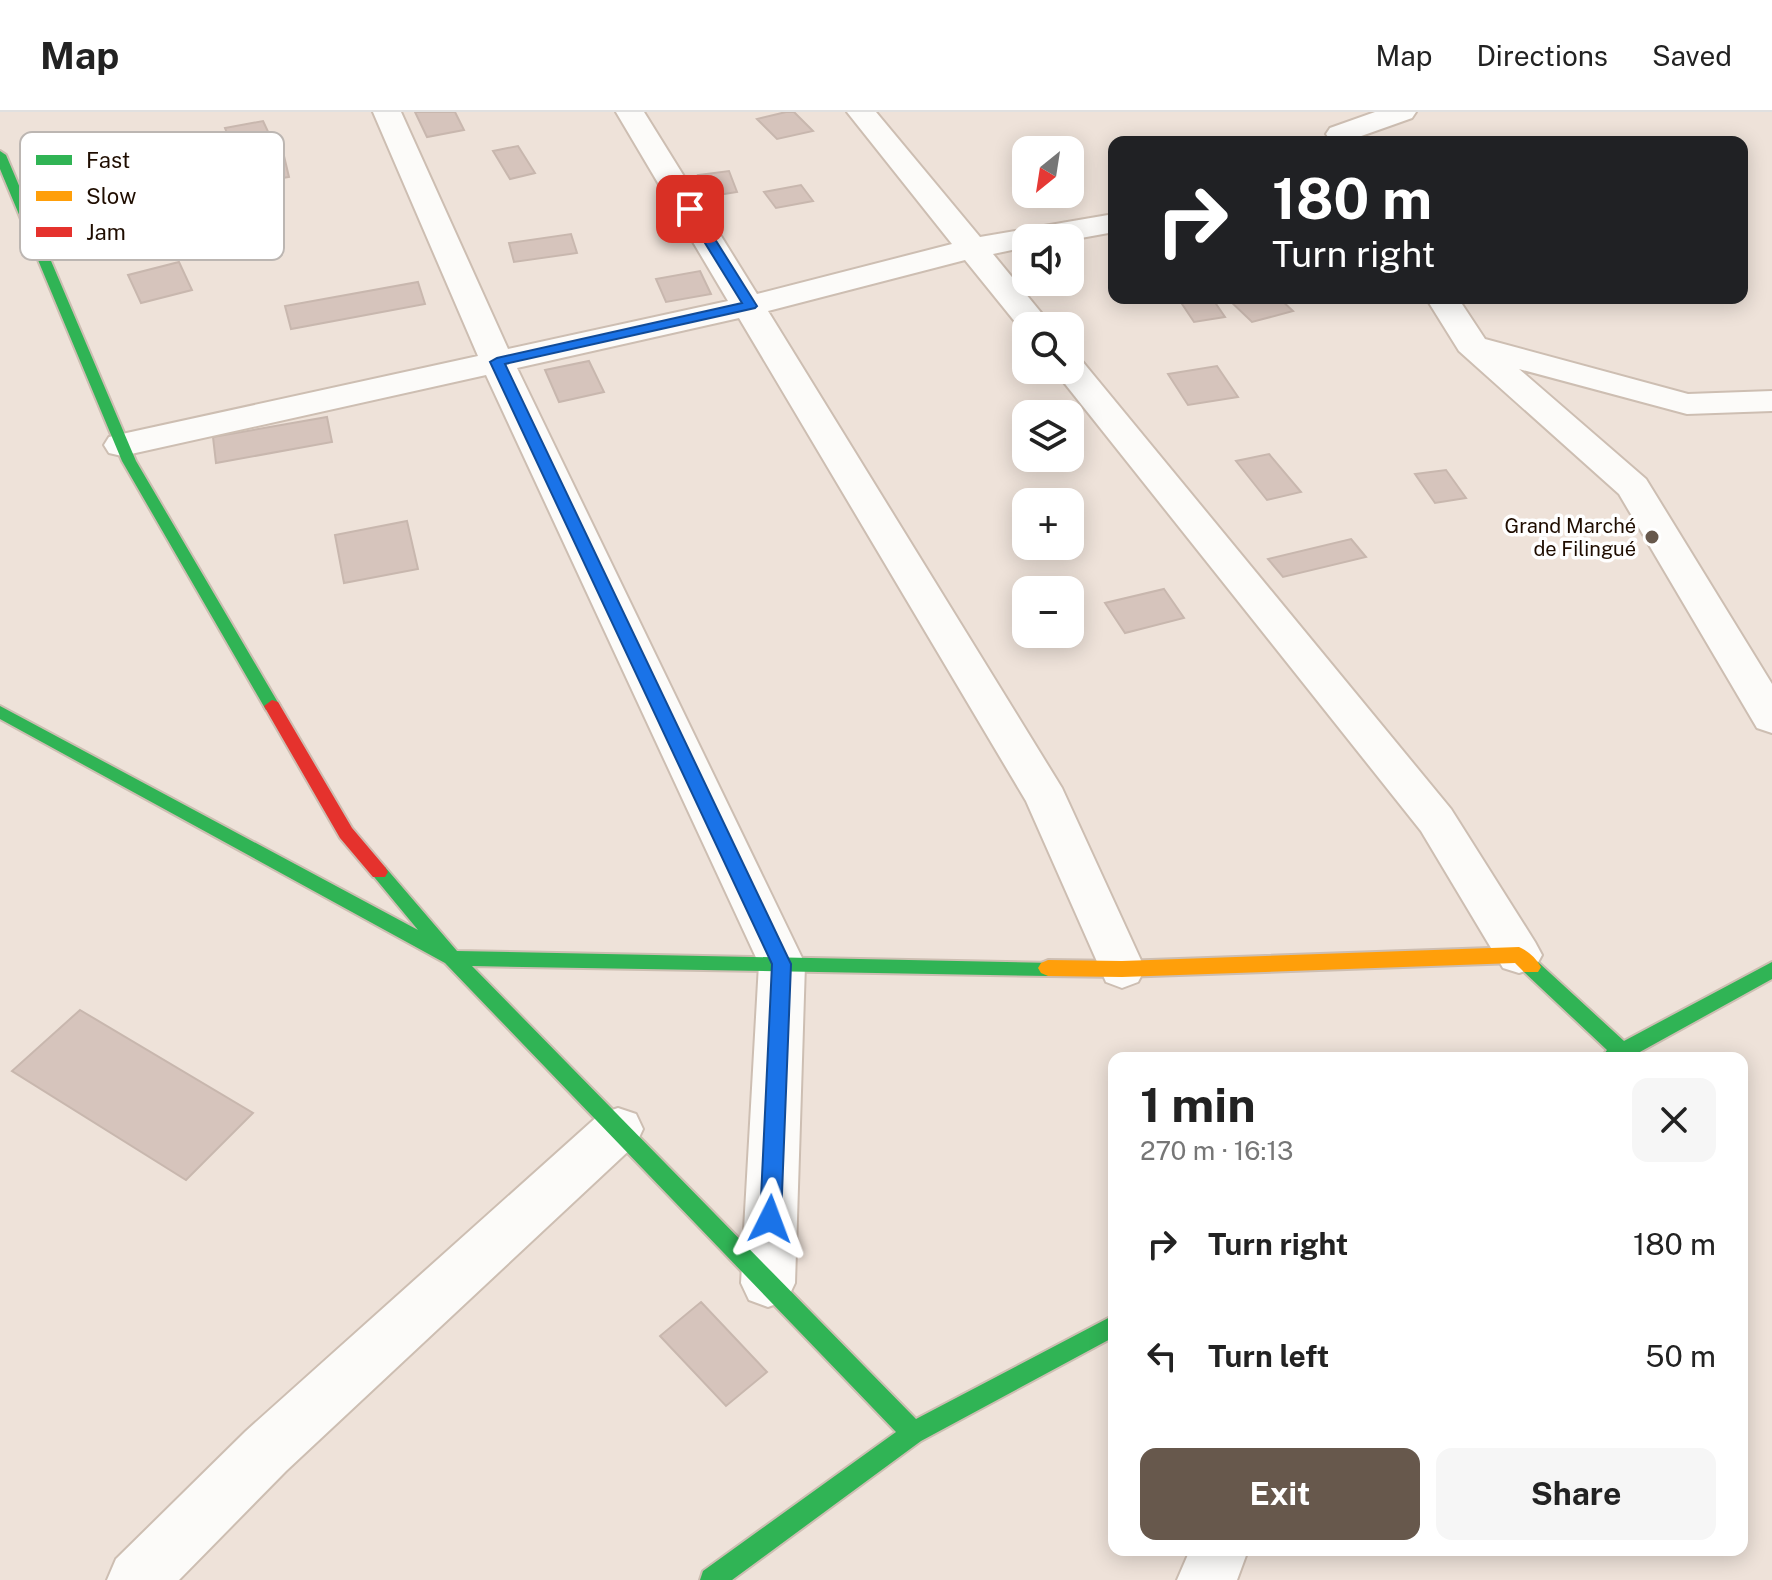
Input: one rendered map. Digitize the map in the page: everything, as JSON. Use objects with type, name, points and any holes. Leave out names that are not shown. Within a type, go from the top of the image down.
[{"type":"street","points":[[387,112],[497,362],[782,964],[768,1283]]},
{"type":"street","points":[[630,112],[1047,799],[1122,969]]},
{"type":"street","points":[[861,112],[1025,312]]},
{"type":"street","points":[[1339,129],[1402,112]]},
{"type":"street","points":[[0,155],[20,203]]},
{"type":"street","points":[[1084,228],[1108,224]]},
{"type":"street","points":[[122,445],[750,306],[973,248],[1012,241]]},
{"type":"street","points":[[44,260],[122,445],[346,833],[452,958],[913,1433]]},
{"type":"street","points":[[1446,304],[1471,344],[1633,487],[1772,718]]},
{"type":"street","points":[[1471,344],[1687,404],[1772,401]]},
{"type":"street","points":[[1083,384],[1436,820],[1519,955],[1614,1052]]},
{"type":"street","points":[[0,712],[452,958],[1122,969],[1519,955]]},
{"type":"street","points":[[1622,1052],[1772,970]]},
{"type":"street","points":[[137,1580],[266,1451],[618,1129]]},
{"type":"street","points":[[712,1580],[913,1433],[1108,1328]]},
{"type":"street","points":[[1207,1580],[1217,1556]]},
{"type":"building","points":[[415,112],[455,112],[464,130],[427,137]]},
{"type":"building","points":[[794,112],[813,131],[777,139],[757,119]]},
{"type":"building","points":[[263,121],[268,132],[227,132],[225,128]]},
{"type":"building","points":[[518,146],[535,173],[510,179],[493,151]]},
{"type":"building","points":[[284,156],[289,177],[284,178]]},
{"type":"building","points":[[729,171],[737,192],[706,197],[698,175]]},
{"type":"building","points":[[801,185],[813,201],[776,208],[764,192]]},
{"type":"building","points":[[571,234],[577,253],[514,262],[509,243]]},
{"type":"building","points":[[179,262],[192,290],[141,303],[128,275]]},
{"type":"building","points":[[700,271],[711,294],[666,302],[656,279]]},
{"type":"building","points":[[418,282],[425,304],[291,329],[285,306]]},
{"type":"building","points":[[1182,304],[1216,304],[1225,317],[1194,322]]},
{"type":"building","points":[[1233,304],[1285,304],[1293,311],[1252,322]]},
{"type":"building","points":[[589,361],[604,392],[559,402],[545,370]]},
{"type":"building","points":[[1217,366],[1238,397],[1188,405],[1168,374]]},
{"type":"building","points":[[327,417],[332,442],[216,463],[213,437]]},
{"type":"building","points":[[1269,454],[1301,492],[1267,500],[1236,461]]},
{"type":"building","points":[[1446,470],[1466,498],[1435,503],[1415,474]]},
{"type":"building","points":[[407,521],[418,569],[344,583],[335,535]]},
{"type":"building","points":[[1351,539],[1366,557],[1283,577],[1268,559]]},
{"type":"building","points":[[1164,589],[1184,618],[1125,633],[1105,603]]},
{"type":"building","points":[[80,1010],[253,1113],[186,1180],[12,1071]]},
{"type":"building","points":[[701,1302],[767,1372],[726,1406],[660,1336]]},
{"type":"traffic: fast","points":[[0,155],[20,202]]},
{"type":"traffic: fast","points":[[44,260],[129,461],[272,706]]},
{"type":"traffic: fast","points":[[0,712],[452,958],[1048,968]]},
{"type":"traffic: fast","points":[[379,872],[452,958],[913,1433]]},
{"type":"traffic: fast","points":[[1531,967],[1622,1052]]},
{"type":"traffic: fast","points":[[1622,1052],[1772,970]]},
{"type":"traffic: fast","points":[[712,1580],[913,1433],[1108,1328]]},
{"type":"traffic: slow","points":[[1048,968],[1122,969],[1519,955],[1531,967]]},
{"type":"traffic: jam","points":[[272,706],[346,833],[379,872]]},
{"type":"place","name":"Grand Marché de Filingué","points":[[1652,537]]},
{"type":"route","points":[[690,209],[750,306],[497,362],[782,964],[770,1219]]}]
